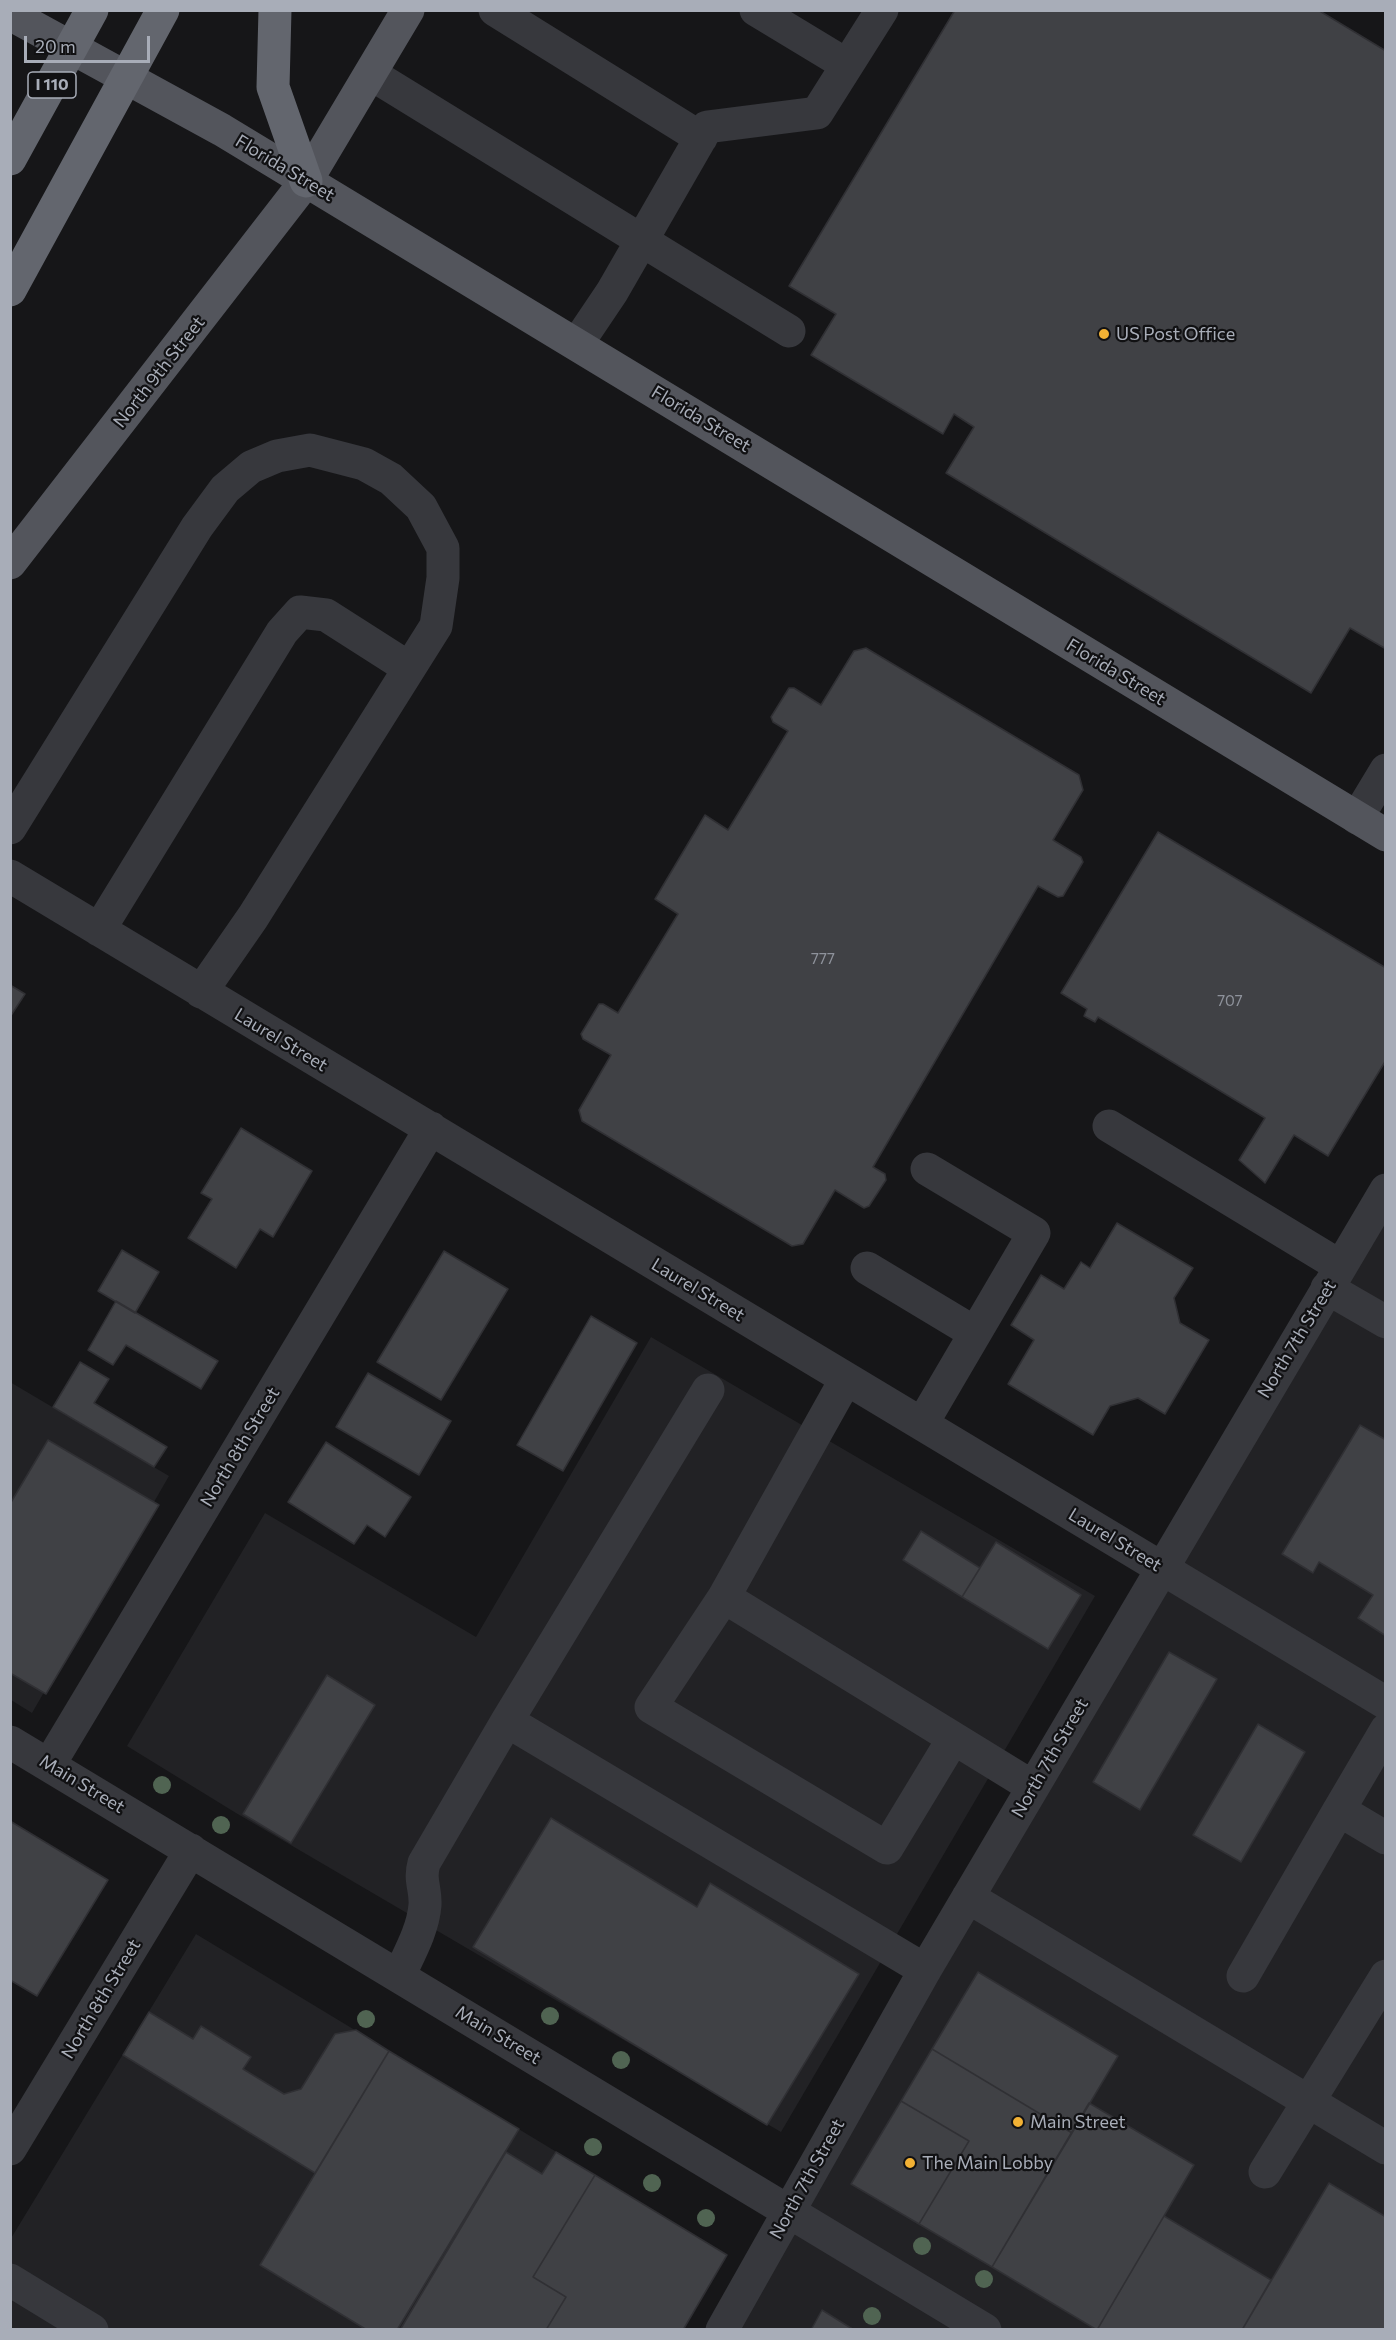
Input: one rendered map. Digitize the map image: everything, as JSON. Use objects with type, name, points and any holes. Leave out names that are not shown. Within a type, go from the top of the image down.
[{"type":"highway","name":"I 110","points":[[10,159],[92,10]]},
{"type":"highway","points":[[10,290],[163,10]]},
{"type":"highway","points":[[275,10],[273,87],[306,181]]},
{"type":"main road","name":"North 9th Street","points":[[10,562],[306,181],[408,10]]},
{"type":"main road","name":"Florida Street","points":[[10,14],[222,130],[1386,835]]},
{"type":"main road","points":[[10,541],[41,523]]},
{"type":"street","points":[[495,10],[700,138]]},
{"type":"street","points":[[756,10],[847,65]]},
{"type":"street","points":[[577,344],[643,239],[707,128],[817,113],[882,10]]},
{"type":"street","points":[[371,74],[643,239],[789,331]]},
{"type":"street","points":[[10,828],[197,526],[225,489],[251,467],[277,456],[310,450],[364,464],[391,479],[422,507],[442,548],[443,578],[436,626],[253,917],[201,992]]},
{"type":"street","points":[[99,930],[282,632],[300,612],[326,615],[409,668]]},
{"type":"street","points":[[1357,818],[1386,770]]},
{"type":"street","name":"Laurel Street","points":[[10,876],[1386,1703]]},
{"type":"street","points":[[1108,1126],[1334,1277],[1386,1323]]},
{"type":"street","name":"North 8th Street","points":[[49,1765],[431,1128]]},
{"type":"street","points":[[922,1424],[1034,1233],[927,1169]]},
{"type":"street","name":"North 7th Street","points":[[722,2330],[925,1970],[1161,1567],[1385,1194]]},
{"type":"street","points":[[867,1268],[975,1333]]},
{"type":"street","points":[[846,1379],[724,1597],[651,1707],[887,1848],[953,1739]]},
{"type":"street","points":[[399,1976],[422,1922],[425,1903],[420,1878],[424,1863],[507,1720],[708,1390]]},
{"type":"street","points":[[724,1597],[1033,1787]]},
{"type":"street","points":[[507,1720],[925,1970]]},
{"type":"street","points":[[1243,1976],[1386,1730]]},
{"type":"street","name":"Main Street","points":[[10,1742],[790,2210],[985,2330]]},
{"type":"street","points":[[1339,1810],[1386,1838]]},
{"type":"street","name":"North 8th Street","points":[[10,2149],[21,2109],[191,1850]]},
{"type":"street","points":[[968,1897],[1386,2148]]},
{"type":"street","points":[[1265,2172],[1386,1976]]},
{"type":"street","points":[[10,2280],[92,2330]]},
{"type":"shaded area","points":[[1385,1190],[1385,2329],[722,2330]]},
{"type":"shaded area","points":[[651,1337],[1095,1596],[781,2132],[236,1813],[127,1746],[265,1513],[476,1637]]},
{"type":"shaded area","points":[[10,1382],[169,1476],[32,1713],[11,1700]]},
{"type":"shaded area","points":[[196,1934],[727,2255],[683,2329],[11,2330],[10,2240]]},
{"type":"building","name":"US Post Office","points":[[955,10],[1318,10],[1386,51],[1386,649],[1350,628],[1311,693],[946,473],[974,427],[954,414],[943,434],[811,355],[836,314],[789,286]]},
{"type":"building","points":[[866,648],[1079,775],[1083,790],[1053,840],[1081,857],[1083,862],[1063,896],[1058,897],[1038,886],[873,1167],[885,1174],[886,1180],[869,1206],[864,1208],[835,1190],[803,1244],[792,1246],[582,1121],[579,1110],[611,1055],[583,1039],[581,1034],[599,1004],[618,1013],[678,914],[655,899],[705,815],[728,830],[788,731],[773,722],[771,717],[789,688],[794,688],[821,705],[854,651]]},
{"type":"building","points":[[1158,832],[1386,968],[1386,1060],[1328,1156],[1294,1135],[1265,1183],[1239,1160],[1265,1118],[1098,1017],[1095,1022],[1084,1016],[1087,1009],[1061,993]]},
{"type":"building","points":[[10,985],[25,994],[10,1017]]},
{"type":"building","points":[[241,1128],[312,1171],[273,1237],[260,1229],[236,1268],[188,1238],[212,1199],[201,1193]]},
{"type":"building","points":[[1117,1223],[1193,1268],[1174,1298],[1180,1323],[1209,1340],[1165,1414],[1138,1398],[1110,1406],[1093,1435],[1008,1384],[1034,1340],[1011,1325],[1041,1275],[1064,1289],[1081,1262],[1090,1268]]},
{"type":"building","points":[[122,1250],[159,1272],[135,1313],[98,1291]]},
{"type":"building","points":[[444,1251],[508,1289],[441,1400],[377,1362]]},
{"type":"building","points":[[116,1301],[218,1361],[201,1389],[126,1345],[113,1365],[88,1350]]},
{"type":"building","points":[[591,1316],[637,1343],[563,1471],[517,1445]]},
{"type":"building","points":[[80,1362],[109,1379],[94,1403],[167,1447],[154,1467],[53,1407]]},
{"type":"building","points":[[368,1373],[451,1421],[419,1475],[336,1427]]},
{"type":"building","points":[[1360,1425],[1386,1440],[1386,1636],[1358,1618],[1373,1595],[1319,1562],[1313,1573],[1282,1554]]},
{"type":"building","points":[[48,1440],[159,1505],[46,1694],[10,1673],[10,1504]]},
{"type":"building","points":[[326,1442],[411,1497],[385,1537],[367,1525],[354,1544],[288,1502]]},
{"type":"building","points":[[921,1531],[980,1568],[962,1597],[903,1560]]},
{"type":"building","points":[[996,1542],[1081,1595],[1048,1649],[962,1597]]},
{"type":"building","points":[[1169,1652],[1217,1679],[1140,1810],[1093,1782]]},
{"type":"building","points":[[327,1675],[375,1705],[291,1843],[243,1814]]},
{"type":"building","points":[[1258,1724],[1305,1752],[1241,1862],[1193,1835]]},
{"type":"building","points":[[551,1818],[697,1907],[710,1883],[859,1974],[767,2125],[473,1947]]},
{"type":"building","points":[[10,1821],[108,1880],[37,1996],[10,1980]]},
{"type":"building","points":[[978,1972],[1118,2056],[1072,2133],[932,2049]]},
{"type":"building","points":[[149,2012],[193,2039],[201,2026],[251,2057],[243,2069],[284,2094],[301,2089],[335,2034],[356,2030],[389,2051],[315,2173],[123,2055]]},
{"type":"building","points":[[932,2049],[1072,2133],[992,2267],[919,2224],[969,2141],[901,2101]]},
{"type":"building","points":[[389,2051],[519,2129],[397,2330],[367,2330],[260,2265]]},
{"type":"building","name":"The Main Lobby","points":[[901,2101],[969,2141],[919,2224],[851,2184]]},
{"type":"building","points":[[1089,2103],[1194,2165],[1097,2330],[992,2267]]},
{"type":"building","points":[[506,2152],[542,2174],[556,2152],[595,2175],[533,2277],[566,2297],[546,2330],[400,2330]]},
{"type":"building","points":[[595,2175],[727,2255],[683,2330],[546,2330],[566,2297],[533,2277]]},
{"type":"building","points":[[1329,2183],[1386,2217],[1386,2330],[1242,2330]]},
{"type":"building","points":[[1164,2216],[1271,2280],[1242,2330],[1097,2330]]},
{"type":"building","points":[[822,2310],[854,2330],[811,2330]]},
{"type":"place","name":"US Post Office","points":[[1104,334]]},
{"type":"place","name":"Main Street","points":[[1018,2122]]},
{"type":"place","name":"The Main Lobby","points":[[910,2163]]}]
